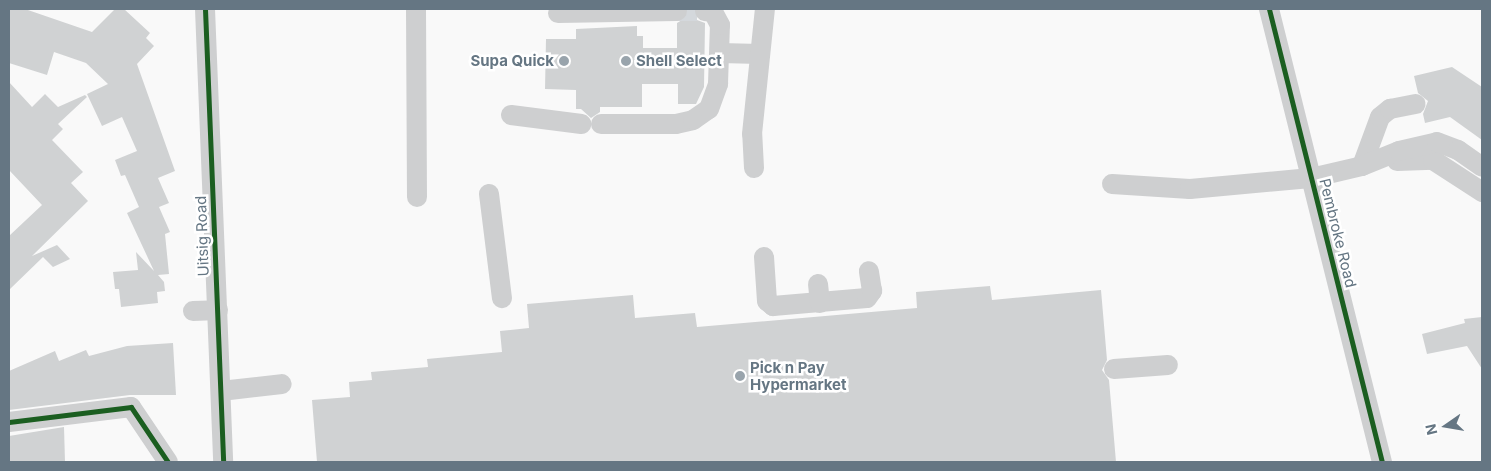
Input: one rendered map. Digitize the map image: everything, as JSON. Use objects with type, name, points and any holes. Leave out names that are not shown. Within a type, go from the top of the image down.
[{"type":"street","name":"Uitsig Road","points":[[205,9],[223,462]]},
{"type":"street","points":[[416,9],[417,197]]},
{"type":"street","points":[[558,13],[650,9],[677,11]]},
{"type":"street","points":[[754,168],[752,134],[765,9]]},
{"type":"street","name":"Pembroke Road","points":[[1269,9],[1382,462]]},
{"type":"street","points":[[511,115],[591,124],[676,124],[693,120],[709,109],[718,84],[720,53],[717,17],[713,12],[705,11]]},
{"type":"street","points":[[720,53],[760,54]]},
{"type":"street","points":[[1370,164],[1380,117],[1390,109],[1416,104]]},
{"type":"street","points":[[1112,184],[1190,189],[1311,178],[1370,164],[1433,160],[1475,188],[1482,167],[1458,150],[1437,142],[1399,151],[1370,164]]},
{"type":"street","points":[[490,194],[502,298]]},
{"type":"street","points":[[764,257],[769,304],[779,307],[819,294],[867,298],[872,291],[869,271]]},
{"type":"street","points":[[193,311],[218,310]]},
{"type":"street","points":[[1114,369],[1168,365]]},
{"type":"street","points":[[221,390],[282,384]]},
{"type":"street","points":[[9,422],[131,407],[168,462]]},
{"type":"building","points":[[9,9],[25,9],[92,32],[115,9],[124,9],[150,33],[146,38],[154,46],[137,64],[175,171],[158,178],[169,203],[159,207],[170,232],[165,234],[169,274],[158,275],[164,282],[165,291],[157,292],[158,303],[121,307],[119,289],[115,289],[113,272],[138,270],[136,252],[154,271],[127,213],[139,207],[125,175],[121,176],[115,160],[137,151],[122,117],[102,126],[87,94],[108,84],[86,63],[54,52],[47,75],[9,63]]},
{"type":"building","points":[[688,9],[693,9],[697,20],[705,23],[704,87],[696,104],[678,104],[678,84],[642,84],[642,107],[600,107],[600,112],[591,118],[581,109],[576,109],[576,90],[545,89],[546,39],[576,39],[576,29],[637,26],[637,36],[643,36],[643,48],[677,48],[677,23],[687,17]]},
{"type":"building","points":[[1452,67],[1482,87],[1482,140],[1450,117],[1425,123],[1423,114],[1428,101],[1418,93],[1414,76]]},
{"type":"building","points":[[9,82],[32,107],[45,94],[58,107],[85,95],[87,97],[58,124],[63,129],[52,140],[83,172],[71,183],[88,201],[32,256],[57,245],[70,259],[53,267],[43,257],[9,290],[9,236],[42,205],[9,170]]},
{"type":"building","name":"Pick n Pay Hypermarket","points":[[990,286],[992,300],[1101,290],[1107,360],[1102,370],[1109,380],[1116,462],[317,462],[312,400],[350,397],[349,382],[372,380],[371,372],[428,367],[427,359],[502,352],[500,331],[529,328],[527,304],[633,295],[635,318],[695,313],[697,327],[917,308],[916,292]]},
{"type":"building","points":[[1482,317],[1482,369],[1467,346],[1427,354],[1422,334],[1465,323],[1464,319]]},
{"type":"building","points":[[173,343],[176,395],[130,395],[9,410],[9,371],[55,351],[59,361],[86,350],[89,356],[127,346]]},
{"type":"building","points":[[64,427],[65,462],[9,462],[9,436]]},
{"type":"tunnel","points":[[677,11],[705,11]]},
{"type":"cycle path","points":[[205,9],[223,462]]},
{"type":"cycle path","points":[[1269,9],[1382,462]]},
{"type":"cycle path","points":[[9,422],[131,407],[168,462]]},
{"type":"place","name":"Supa Quick","points":[[564,61]]},
{"type":"place","name":"Shell Select","points":[[626,61]]},
{"type":"place","name":"Pick n Pay Hypermarket","points":[[740,376]]}]
